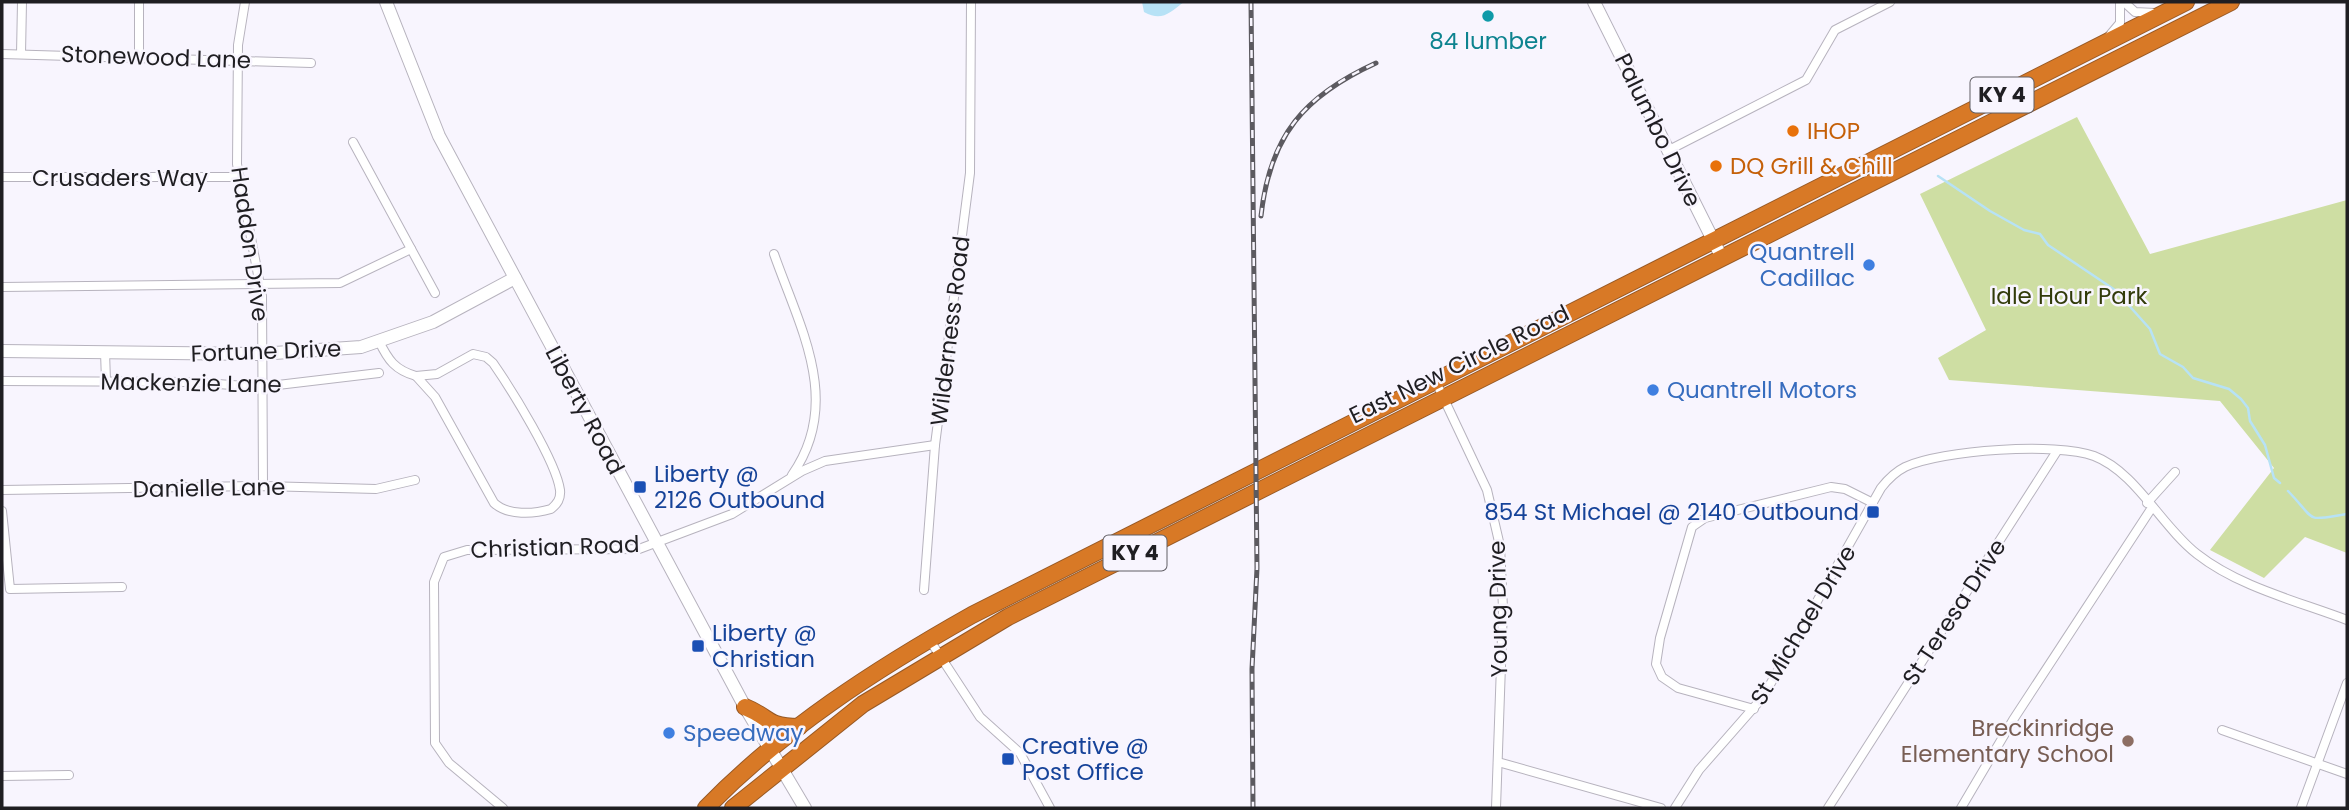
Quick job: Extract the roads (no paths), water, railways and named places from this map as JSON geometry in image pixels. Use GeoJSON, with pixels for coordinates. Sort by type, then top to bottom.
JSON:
{"type":"FeatureCollection","features":[{"type":"Feature","properties":{"kind":"highway","name":"East New Circle Road"},"geometry":{"type":"LineString","coordinates":[[705,808],[799,727],[858,683],[929,639],[1435,380],[2186,2]]}},
{"type":"Feature","properties":{"kind":"highway","name":"East New Circle Road"},"geometry":{"type":"LineString","coordinates":[[733,808],[863,704],[1009,617],[2231,2]]}},
{"type":"Feature","properties":{"kind":"highway"},"geometry":{"type":"LineString","coordinates":[[745,707],[755,711],[769,723],[799,727]]}},
{"type":"Feature","properties":{"kind":"main road","name":"Liberty Road"},"geometry":{"type":"LineString","coordinates":[[386,2],[426,109],[745,707],[805,808]]}},
{"type":"Feature","properties":{"kind":"main road","name":"Palumbo Drive"},"geometry":{"type":"LineString","coordinates":[[1594,2],[1722,258]]}},
{"type":"Feature","properties":{"kind":"main road","name":"Fortune Drive"},"geometry":{"type":"LineString","coordinates":[[2,351],[260,354],[334,350],[379,341],[433,322],[515,278]]}},
{"type":"Feature","properties":{"kind":"street"},"geometry":{"type":"LineString","coordinates":[[21,54],[22,2]]}},
{"type":"Feature","properties":{"kind":"street"},"geometry":{"type":"LineString","coordinates":[[139,2],[139,57]]}},
{"type":"Feature","properties":{"kind":"street","name":"Haddon Drive"},"geometry":{"type":"LineString","coordinates":[[245,2],[238,60],[239,177],[260,284],[263,318],[260,354],[263,486]]}},
{"type":"Feature","properties":{"kind":"street","name":"Wilderness Road"},"geometry":{"type":"LineString","coordinates":[[655,541],[732,514],[825,461],[935,445],[970,173],[971,2]]}},
{"type":"Feature","properties":{"kind":"street"},"geometry":{"type":"LineString","coordinates":[[1668,150],[1806,80],[1835,30],[1890,2]]}},
{"type":"Feature","properties":{"kind":"street"},"geometry":{"type":"LineString","coordinates":[[2122,2],[2135,12],[2165,13]]}},
{"type":"Feature","properties":{"kind":"street"},"geometry":{"type":"LineString","coordinates":[[2099,47],[2120,23],[2122,2]]}},
{"type":"Feature","properties":{"kind":"street","name":"Stonewood Lane"},"geometry":{"type":"LineString","coordinates":[[2,54],[311,63]]}},
{"type":"Feature","properties":{"kind":"street"},"geometry":{"type":"LineString","coordinates":[[353,142],[435,293]]}},
{"type":"Feature","properties":{"kind":"street","name":"Crusaders Way"},"geometry":{"type":"LineString","coordinates":[[2,177],[239,177]]}},
{"type":"Feature","properties":{"kind":"street"},"geometry":{"type":"LineString","coordinates":[[2,287],[340,283],[411,249]]}},
{"type":"Feature","properties":{"kind":"street"},"geometry":{"type":"LineString","coordinates":[[774,254],[816,374],[813,429],[791,478]]}},
{"type":"Feature","properties":{"kind":"street"},"geometry":{"type":"LineString","coordinates":[[379,341],[398,370],[416,376],[438,374],[473,354],[486,357],[494,363],[555,474],[560,489],[557,505],[544,511],[517,512],[499,508],[490,497],[435,397],[416,376]]}},
{"type":"Feature","properties":{"kind":"street"},"geometry":{"type":"LineString","coordinates":[[106,352],[106,381]]}},
{"type":"Feature","properties":{"kind":"street","name":"Mackenzie Lane"},"geometry":{"type":"LineString","coordinates":[[2,381],[106,381],[261,387],[379,373]]}},
{"type":"Feature","properties":{"kind":"street","name":"Young Drive"},"geometry":{"type":"LineString","coordinates":[[1435,380],[1487,490],[1500,546],[1503,608],[1496,808]]}},
{"type":"Feature","properties":{"kind":"street"},"geometry":{"type":"LineString","coordinates":[[924,590],[935,445]]}},
{"type":"Feature","properties":{"kind":"street","name":"St Teresa Drive"},"geometry":{"type":"LineString","coordinates":[[1828,808],[2057,451]]}},
{"type":"Feature","properties":{"kind":"street","name":"St Michael Drive"},"geometry":{"type":"LineString","coordinates":[[1675,808],[1699,770],[1754,709],[1771,684],[1873,503],[1893,475],[1918,462],[1977,452],[2082,453],[2107,463],[2130,481],[2149,506],[2188,547],[2218,568],[2244,581],[2347,620]]}},
{"type":"Feature","properties":{"kind":"street"},"geometry":{"type":"LineString","coordinates":[[1961,808],[2013,720],[2149,506],[2175,472]]}},
{"type":"Feature","properties":{"kind":"street","name":"Danielle Lane"},"geometry":{"type":"LineString","coordinates":[[2,491],[263,486],[376,489],[415,480]]}},
{"type":"Feature","properties":{"kind":"street"},"geometry":{"type":"LineString","coordinates":[[1754,709],[1678,688],[1662,677],[1656,664],[1660,638],[1692,527],[1704,518],[1831,486],[1845,489],[1873,503]]}},
{"type":"Feature","properties":{"kind":"street"},"geometry":{"type":"LineString","coordinates":[[2,511],[10,589],[122,587]]}},
{"type":"Feature","properties":{"kind":"street","name":"Christian Road"},"geometry":{"type":"LineString","coordinates":[[503,808],[449,762],[435,743],[434,592],[441,561],[459,551],[639,549],[655,541]]}},
{"type":"Feature","properties":{"kind":"street"},"geometry":{"type":"LineString","coordinates":[[929,639],[980,717],[1020,753],[1050,808]]}},
{"type":"Feature","properties":{"kind":"street"},"geometry":{"type":"LineString","coordinates":[[2301,808],[2347,683]]}},
{"type":"Feature","properties":{"kind":"street"},"geometry":{"type":"LineString","coordinates":[[2222,730],[2347,774]]}},
{"type":"Feature","properties":{"kind":"street"},"geometry":{"type":"LineString","coordinates":[[1498,762],[1661,808]]}},
{"type":"Feature","properties":{"kind":"street"},"geometry":{"type":"LineString","coordinates":[[2,776],[69,775]]}},
{"type":"Feature","properties":{"kind":"water"},"geometry":{"type":"Polygon","coordinates":[[[1142,2],[1184,2],[1165,15],[1156,16],[1144,12],[1142,2]]]}},
{"type":"Feature","properties":{"kind":"waterway"},"geometry":{"type":"LineString","coordinates":[[1938,176],[1990,211],[2024,230],[2040,234],[2048,245],[2115,290],[2150,329],[2160,354],[2183,367],[2193,378],[2229,389],[2241,399],[2248,408],[2250,421],[2265,445],[2274,478],[2280,483]]}},
{"type":"Feature","properties":{"kind":"waterway"},"geometry":{"type":"LineString","coordinates":[[2288,491],[2312,517],[2347,514]]}},
{"type":"Feature","properties":{"kind":"railway"},"geometry":{"type":"LineString","coordinates":[[1251,2],[1257,568],[1252,669],[1253,808]]}},
{"type":"Feature","properties":{"kind":"railway"},"geometry":{"type":"LineString","coordinates":[[1261,216],[1273,163],[1282,141],[1295,121],[1329,89],[1376,63]]}},
{"type":"Feature","properties":{"kind":"place","name":"84 lumber"},"geometry":{"type":"Point","coordinates":[1488,16]}},
{"type":"Feature","properties":{"kind":"place","name":"IHOP"},"geometry":{"type":"Point","coordinates":[1793,131]}},
{"type":"Feature","properties":{"kind":"place","name":"DQ Grill & Chill"},"geometry":{"type":"Point","coordinates":[1716,166]}},
{"type":"Feature","properties":{"kind":"place","name":"Quantrell Cadillac"},"geometry":{"type":"Point","coordinates":[1869,265]}},
{"type":"Feature","properties":{"kind":"place","name":"Quantrell Motors"},"geometry":{"type":"Point","coordinates":[1653,390]}},
{"type":"Feature","properties":{"kind":"place","name":"Liberty @ 2126 Outbound"},"geometry":{"type":"Point","coordinates":[640,487]}},
{"type":"Feature","properties":{"kind":"place","name":"854 St Michael @ 2140 Outbound"},"geometry":{"type":"Point","coordinates":[1873,512]}},
{"type":"Feature","properties":{"kind":"place","name":"Liberty @ Christian"},"geometry":{"type":"Point","coordinates":[698,646]}},
{"type":"Feature","properties":{"kind":"place","name":"Speedway"},"geometry":{"type":"Point","coordinates":[669,733]}},
{"type":"Feature","properties":{"kind":"place","name":"Breckinridge Elementary School"},"geometry":{"type":"Point","coordinates":[2128,741]}},
{"type":"Feature","properties":{"kind":"place","name":"Creative @ Post Office"},"geometry":{"type":"Point","coordinates":[1008,759]}},
{"type":"Feature","properties":{"kind":"park label","name":"Idle Hour Park"},"geometry":{"type":"Point","coordinates":[2069,296]}}]}
